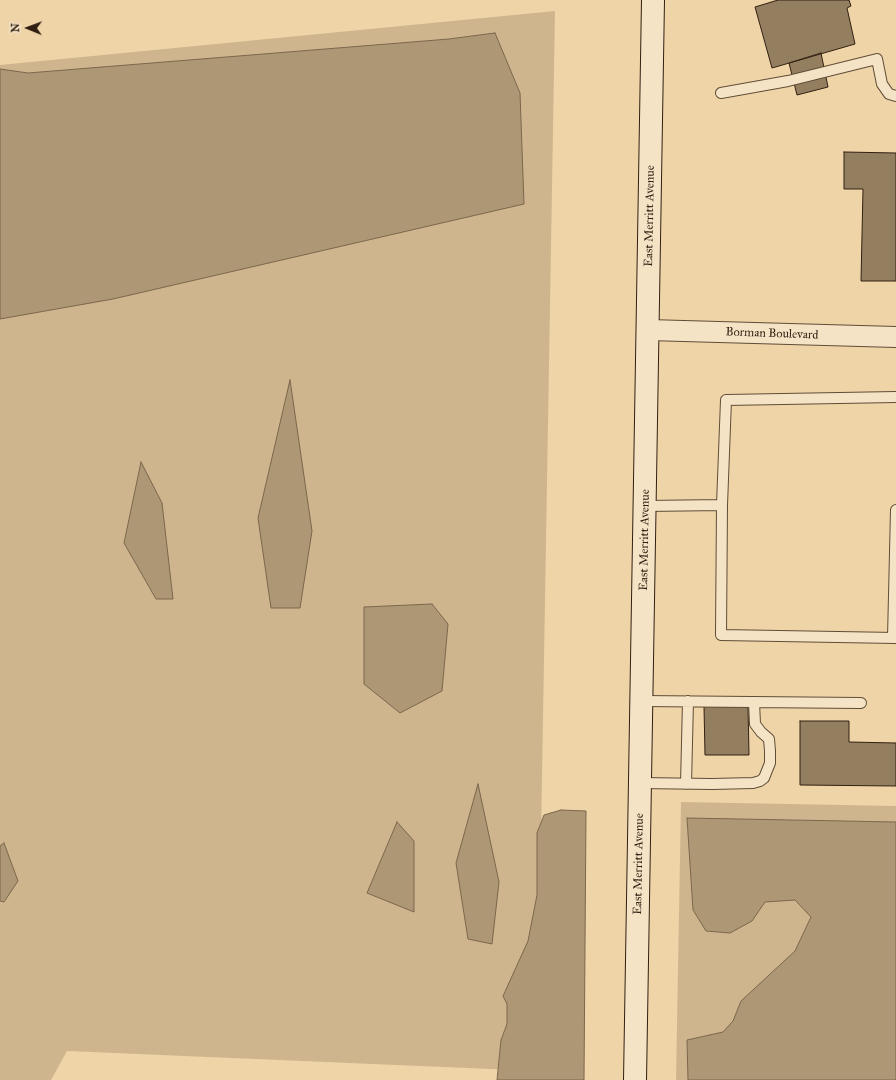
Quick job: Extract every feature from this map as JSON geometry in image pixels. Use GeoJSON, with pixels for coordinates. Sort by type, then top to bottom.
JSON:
{"type":"FeatureCollection","features":[{"type":"Feature","properties":{"kind":"street","name":"East Merritt Avenue"},"geometry":{"type":"LineString","coordinates":[[636,1080],[652,3]]}},
{"type":"Feature","properties":{"kind":"street","name":"Borman Boulevard"},"geometry":{"type":"LineString","coordinates":[[648,330],[896,337]]}},
{"type":"Feature","properties":{"kind":"lane"},"geometry":{"type":"LineString","coordinates":[[721,93],[788,81],[878,59],[882,84],[889,94],[896,96]]}},
{"type":"Feature","properties":{"kind":"lane"},"geometry":{"type":"LineString","coordinates":[[896,397],[726,400],[722,505],[721,635],[895,638],[896,510]]}},
{"type":"Feature","properties":{"kind":"lane"},"geometry":{"type":"LineString","coordinates":[[645,506],[722,505]]}},
{"type":"Feature","properties":{"kind":"lane"},"geometry":{"type":"LineString","coordinates":[[642,701],[861,703]]}},
{"type":"Feature","properties":{"kind":"lane"},"geometry":{"type":"LineString","coordinates":[[686,784],[688,701]]}},
{"type":"Feature","properties":{"kind":"lane"},"geometry":{"type":"LineString","coordinates":[[640,783],[712,784],[753,783],[760,781],[764,778],[770,763],[770,745],[769,739],[755,724],[754,702]]}},
{"type":"Feature","properties":{"kind":"shaded area"},"geometry":{"type":"Polygon","coordinates":[[[555,11],[537,1071],[67,1051],[51,1080],[0,1080],[0,65],[555,11]]]}},
{"type":"Feature","properties":{"kind":"shaded area"},"geometry":{"type":"Polygon","coordinates":[[[495,33],[520,93],[524,204],[113,299],[0,319],[0,69],[28,73],[449,39],[495,33]]]}},
{"type":"Feature","properties":{"kind":"shaded area"},"geometry":{"type":"Polygon","coordinates":[[[290,380],[312,531],[300,608],[271,608],[258,518],[290,380]]]}},
{"type":"Feature","properties":{"kind":"shaded area"},"geometry":{"type":"Polygon","coordinates":[[[141,462],[162,503],[173,599],[156,599],[124,543],[141,462]]]}},
{"type":"Feature","properties":{"kind":"shaded area"},"geometry":{"type":"Polygon","coordinates":[[[432,604],[448,624],[442,691],[400,713],[364,684],[364,607],[432,604]]]}},
{"type":"Feature","properties":{"kind":"shaded area"},"geometry":{"type":"Polygon","coordinates":[[[478,784],[499,882],[492,944],[468,939],[456,863],[478,784]]]}},
{"type":"Feature","properties":{"kind":"shaded area"},"geometry":{"type":"Polygon","coordinates":[[[681,802],[896,806],[896,1080],[676,1080],[681,802]]]}},
{"type":"Feature","properties":{"kind":"shaded area"},"geometry":{"type":"Polygon","coordinates":[[[561,810],[586,811],[584,1080],[497,1080],[501,1040],[507,1024],[507,1004],[503,996],[528,941],[537,895],[537,833],[544,815],[561,810]]]}},
{"type":"Feature","properties":{"kind":"shaded area"},"geometry":{"type":"Polygon","coordinates":[[[687,818],[896,822],[896,1080],[688,1080],[687,1040],[723,1032],[733,1021],[741,1001],[795,951],[811,917],[795,900],[765,902],[752,921],[730,933],[706,931],[693,910],[687,818]]]}},
{"type":"Feature","properties":{"kind":"shaded area"},"geometry":{"type":"Polygon","coordinates":[[[397,822],[414,841],[414,912],[367,893],[397,822]]]}},
{"type":"Feature","properties":{"kind":"shaded area"},"geometry":{"type":"Polygon","coordinates":[[[4,843],[18,881],[4,902],[0,901],[0,846],[4,843]]]}},
{"type":"Feature","properties":{"kind":"building"},"geometry":{"type":"Polygon","coordinates":[[[778,0],[849,0],[851,6],[847,8],[855,44],[772,68],[755,7],[778,0]]]}},
{"type":"Feature","properties":{"kind":"building"},"geometry":{"type":"Polygon","coordinates":[[[821,53],[828,87],[797,95],[789,63],[821,53]]]}},
{"type":"Feature","properties":{"kind":"building"},"geometry":{"type":"Polygon","coordinates":[[[844,152],[896,153],[896,281],[861,281],[863,189],[844,189],[844,152]]]}},
{"type":"Feature","properties":{"kind":"building"},"geometry":{"type":"Polygon","coordinates":[[[704,706],[748,706],[749,755],[705,755],[704,706]]]}},
{"type":"Feature","properties":{"kind":"building"},"geometry":{"type":"Polygon","coordinates":[[[800,721],[849,721],[849,742],[896,743],[896,786],[800,785],[800,721]]]}}]}
